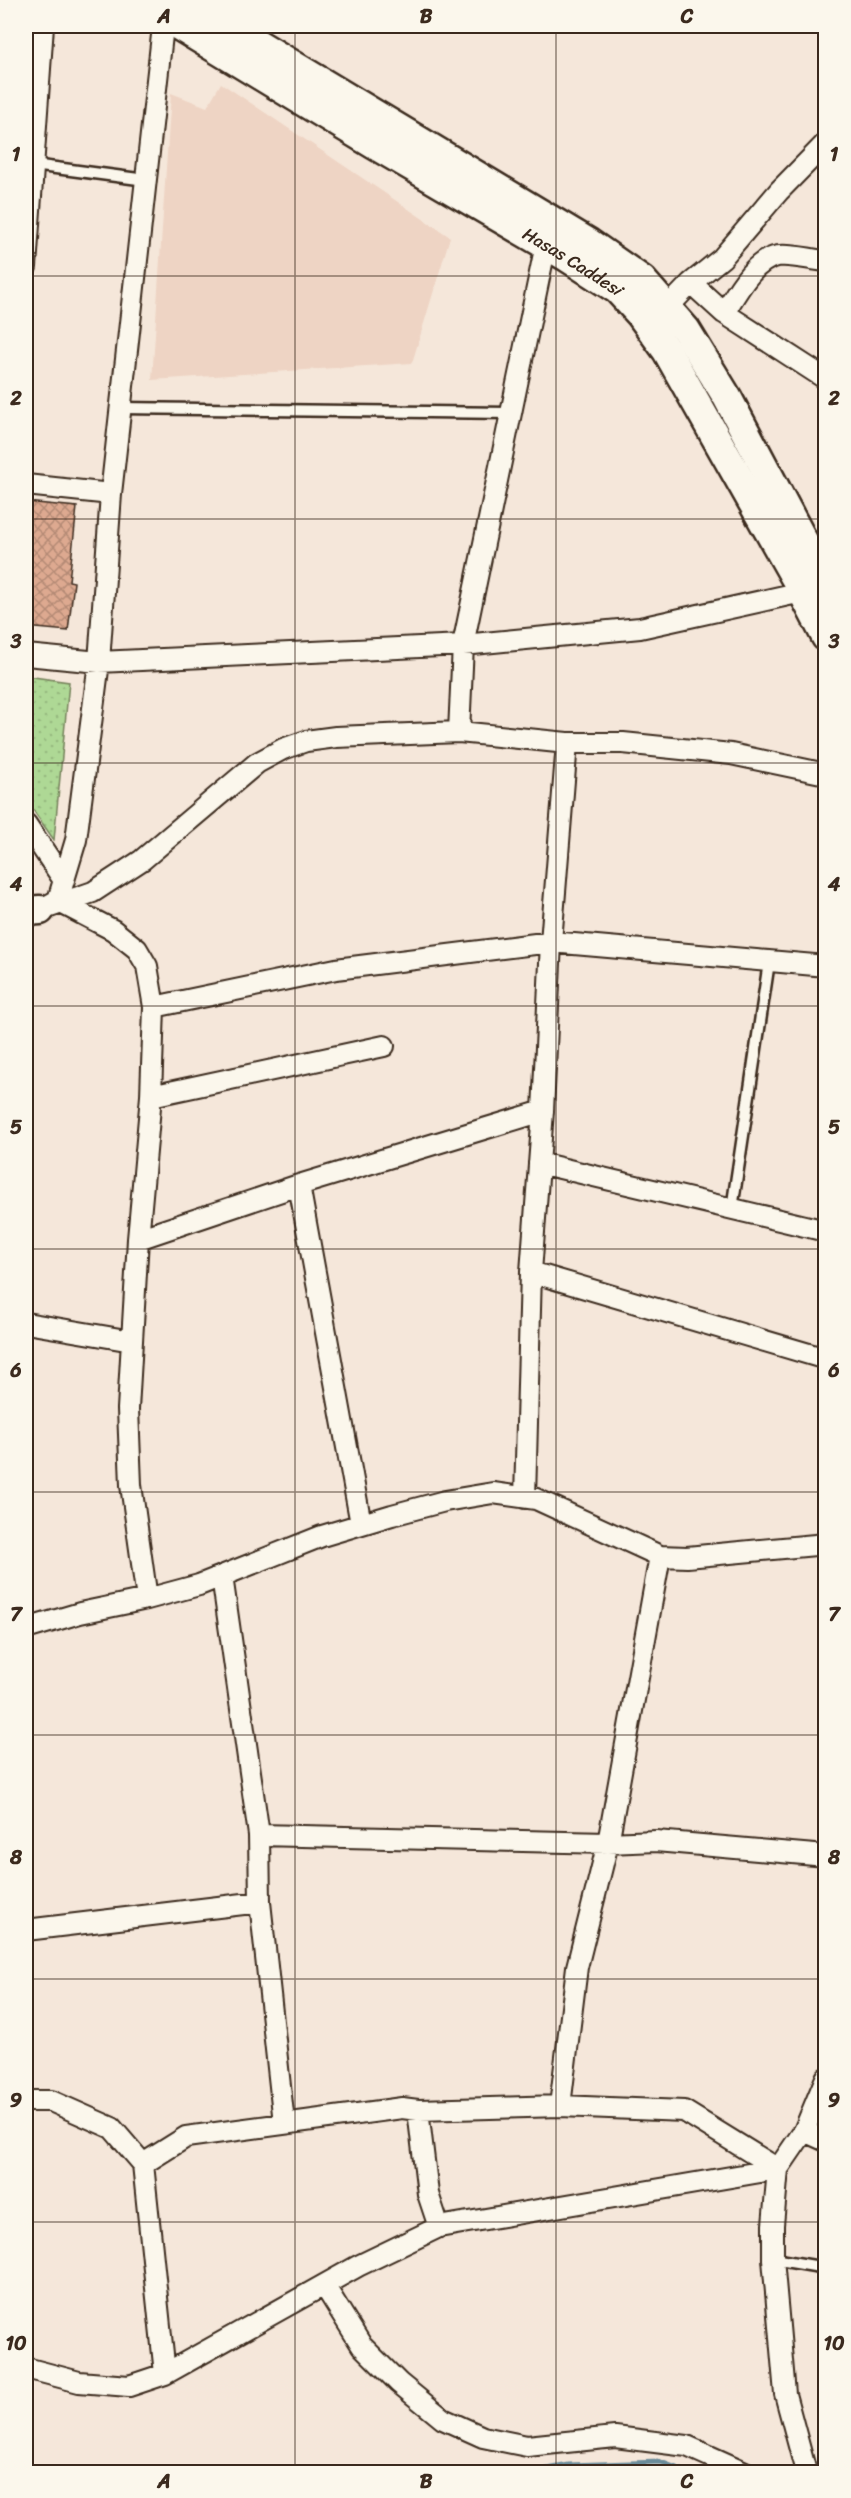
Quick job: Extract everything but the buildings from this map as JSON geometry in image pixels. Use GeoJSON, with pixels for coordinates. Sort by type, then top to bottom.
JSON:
{"type":"FeatureCollection","features":[{"type":"Feature","properties":{"kind":"main road","name":"Hasas Caddesi"},"geometry":{"type":"LineString","coordinates":[[179,26],[546,244],[618,290],[640,314],[668,351],[814,588]]}},
{"type":"Feature","properties":{"kind":"main road","name":"Hasas Caddesi"},"geometry":{"type":"LineString","coordinates":[[228,26],[589,243],[642,280],[686,330],[728,397],[814,588],[825,638]]}},
{"type":"Feature","properties":{"kind":"street"},"geometry":{"type":"LineString","coordinates":[[26,267],[31,159],[44,26]]}},
{"type":"Feature","properties":{"kind":"street"},"geometry":{"type":"LineString","coordinates":[[42,908],[58,900],[76,840],[99,662],[111,494],[163,26]]}},
{"type":"Feature","properties":{"kind":"street"},"geometry":{"type":"LineString","coordinates":[[668,307],[691,283],[722,258],[779,191],[825,143]]}},
{"type":"Feature","properties":{"kind":"street"},"geometry":{"type":"LineString","coordinates":[[459,732],[462,645],[546,244]]}},
{"type":"Feature","properties":{"kind":"street"},"geometry":{"type":"LineString","coordinates":[[724,313],[744,280],[761,265],[777,256],[825,261]]}},
{"type":"Feature","properties":{"kind":"street"},"geometry":{"type":"LineString","coordinates":[[691,283],[724,313],[825,379]]}},
{"type":"Feature","properties":{"kind":"street"},"geometry":{"type":"LineString","coordinates":[[26,485],[111,494]]}},
{"type":"Feature","properties":{"kind":"street"},"geometry":{"type":"LineString","coordinates":[[26,655],[99,662],[462,645],[640,628],[814,588]]}},
{"type":"Feature","properties":{"kind":"street"},"geometry":{"type":"LineString","coordinates":[[42,908],[93,892],[142,860],[257,763],[283,748],[306,741],[336,737],[459,732],[567,743],[623,743],[732,754],[824,774]]}},
{"type":"Feature","properties":{"kind":"street"},"geometry":{"type":"LineString","coordinates":[[525,1498],[531,1272],[567,743]]}},
{"type":"Feature","properties":{"kind":"street"},"geometry":{"type":"LineString","coordinates":[[26,824],[63,879]]}},
{"type":"Feature","properties":{"kind":"street"},"geometry":{"type":"LineString","coordinates":[[42,908],[113,930],[137,949],[147,966],[154,1007],[151,1096],[138,1239],[128,1409],[131,1485],[147,1599]]}},
{"type":"Feature","properties":{"kind":"street"},"geometry":{"type":"LineString","coordinates":[[154,1007],[336,969],[552,942],[825,966]]}},
{"type":"Feature","properties":{"kind":"street"},"geometry":{"type":"LineString","coordinates":[[151,1096],[384,1046]]}},
{"type":"Feature","properties":{"kind":"street"},"geometry":{"type":"LineString","coordinates":[[138,1239],[299,1185],[543,1111]]}},
{"type":"Feature","properties":{"kind":"street"},"geometry":{"type":"LineString","coordinates":[[539,1163],[825,1231]]}},
{"type":"Feature","properties":{"kind":"street"},"geometry":{"type":"LineString","coordinates":[[299,1185],[361,1524]]}},
{"type":"Feature","properties":{"kind":"street"},"geometry":{"type":"LineString","coordinates":[[531,1272],[825,1359]]}},
{"type":"Feature","properties":{"kind":"street"},"geometry":{"type":"LineString","coordinates":[[26,1323],[132,1341]]}},
{"type":"Feature","properties":{"kind":"street"},"geometry":{"type":"LineString","coordinates":[[26,1629],[80,1613],[147,1599],[222,1576],[322,1536],[361,1524],[445,1501],[493,1493],[536,1499],[660,1556],[687,1557],[825,1544]]}},
{"type":"Feature","properties":{"kind":"street"},"geometry":{"type":"LineString","coordinates":[[560,2106],[577,1967],[608,1843],[660,1556]]}},
{"type":"Feature","properties":{"kind":"street"},"geometry":{"type":"LineString","coordinates":[[222,1576],[259,1835],[260,1902],[284,2123]]}},
{"type":"Feature","properties":{"kind":"street"},"geometry":{"type":"LineString","coordinates":[[259,1835],[608,1843],[656,1841],[825,1856]]}},
{"type":"Feature","properties":{"kind":"street"},"geometry":{"type":"LineString","coordinates":[[26,1930],[260,1902]]}},
{"type":"Feature","properties":{"kind":"street"},"geometry":{"type":"LineString","coordinates":[[806,2472],[785,2394],[772,2259],[773,2225],[778,2169],[804,2132],[825,2078]]}},
{"type":"Feature","properties":{"kind":"street"},"geometry":{"type":"LineString","coordinates":[[26,2101],[51,2101],[112,2128],[143,2164],[165,2374]]}},
{"type":"Feature","properties":{"kind":"street"},"geometry":{"type":"LineString","coordinates":[[143,2164],[186,2137],[284,2123],[402,2108],[418,2110],[560,2106],[684,2111],[778,2169]]}},
{"type":"Feature","properties":{"kind":"street"},"geometry":{"type":"LineString","coordinates":[[418,2110],[428,2194],[439,2227]]}},
{"type":"Feature","properties":{"kind":"street"},"geometry":{"type":"LineString","coordinates":[[804,2132],[825,2141]]}},
{"type":"Feature","properties":{"kind":"street"},"geometry":{"type":"LineString","coordinates":[[26,2368],[79,2382],[129,2386],[165,2374],[324,2285],[439,2227],[778,2169]]}},
{"type":"Feature","properties":{"kind":"street"},"geometry":{"type":"LineString","coordinates":[[324,2285],[362,2346],[399,2383],[443,2419],[483,2437],[527,2446],[615,2437],[687,2446],[745,2472]]}},
{"type":"Feature","properties":{"kind":"lane"},"geometry":{"type":"LineString","coordinates":[[31,159],[146,180]]}},
{"type":"Feature","properties":{"kind":"lane"},"geometry":{"type":"LineString","coordinates":[[120,408],[510,413]]}},
{"type":"Feature","properties":{"kind":"lane"},"geometry":{"type":"LineString","coordinates":[[732,1209],[769,962]]}},
{"type":"Feature","properties":{"kind":"lane"},"geometry":{"type":"LineString","coordinates":[[772,2259],[825,2268]]}},
{"type":"Feature","properties":{"kind":"shaded area"},"geometry":{"type":"Polygon","coordinates":[[[221,83],[450,237],[412,363],[152,380],[171,93],[207,107],[221,83]]]}},
{"type":"Feature","properties":{"kind":"green space"},"geometry":{"type":"Polygon","coordinates":[[[26,676],[69,682],[54,840],[26,800],[26,676]]]}},
{"type":"Feature","properties":{"kind":"waterway"},"geometry":{"type":"LineString","coordinates":[[531,2472],[569,2465],[661,2462],[687,2472]]}}]}
